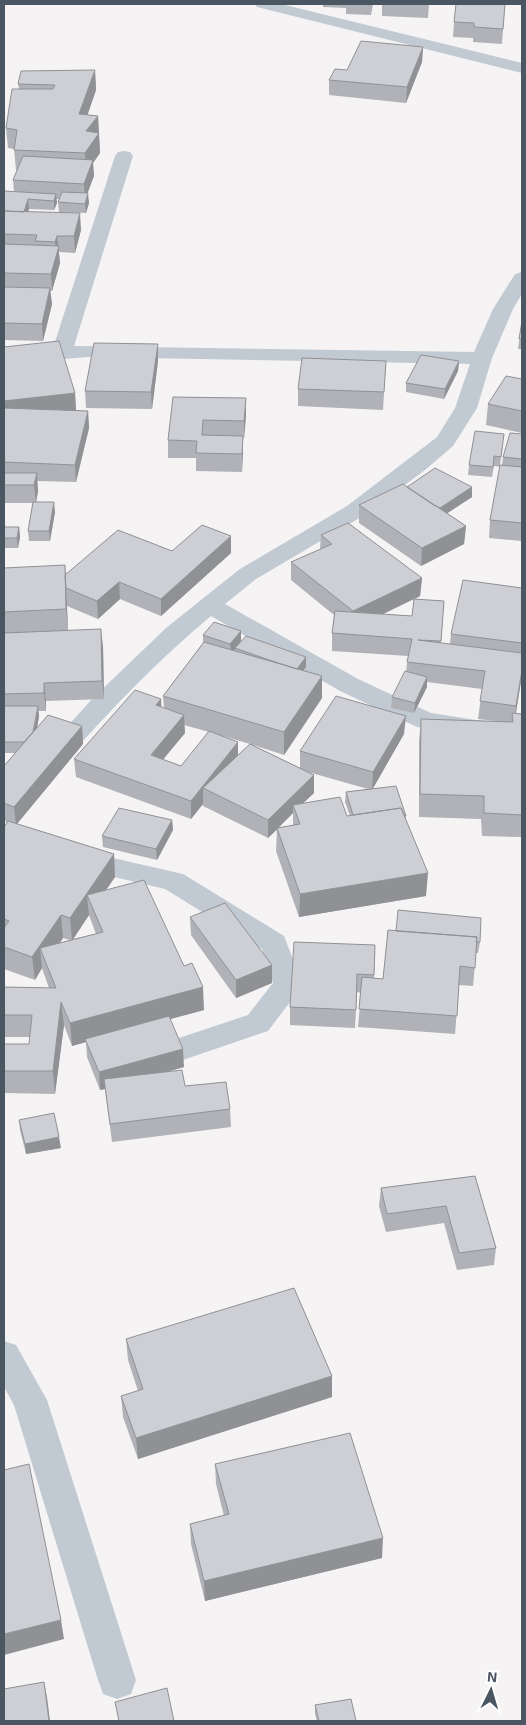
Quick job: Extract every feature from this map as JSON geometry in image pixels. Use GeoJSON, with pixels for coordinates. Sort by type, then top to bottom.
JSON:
{"type":"FeatureCollection","features":[{"type":"Feature","properties":{"kind":"street"},"geometry":{"type":"LineString","coordinates":[[263,4],[522,68]]}},
{"type":"Feature","properties":{"kind":"street"},"geometry":{"type":"LineString","coordinates":[[62,353],[124,156]]}},
{"type":"Feature","properties":{"kind":"street"},"geometry":{"type":"LineString","coordinates":[[43,770],[101,705],[175,634],[210,605],[248,574],[355,511],[417,465],[444,441],[466,408],[482,358],[503,309],[522,278]]}},
{"type":"Feature","properties":{"kind":"street"},"geometry":{"type":"LineString","coordinates":[[4,358],[88,351],[482,358]]}},
{"type":"Feature","properties":{"kind":"street"},"geometry":{"type":"LineString","coordinates":[[210,605],[349,685],[426,721],[522,735]]}},
{"type":"Feature","properties":{"kind":"street"},"geometry":{"type":"LineString","coordinates":[[4,842],[173,881],[274,943],[288,985],[258,1023],[127,1067]]}},
{"type":"Feature","properties":{"kind":"street"},"geometry":{"type":"LineString","coordinates":[[4,1356],[30,1400],[117,1680]]}},
{"type":"Feature","properties":{"kind":"building"},"geometry":{"type":"Polygon","coordinates":[[[456,4],[505,4],[503,29],[474,27],[474,23],[454,22],[456,4]]]}},
{"type":"Feature","properties":{"kind":"building"},"geometry":{"type":"Polygon","coordinates":[[[361,41],[423,47],[407,87],[329,80],[335,69],[347,70],[361,41]]]}},
{"type":"Feature","properties":{"kind":"building"},"geometry":{"type":"Polygon","coordinates":[[[95,70],[79,114],[98,116],[86,131],[99,133],[85,153],[14,150],[17,130],[6,128],[12,89],[53,89],[55,85],[18,84],[21,71],[95,70]]]}},
{"type":"Feature","properties":{"kind":"building"},"geometry":{"type":"Polygon","coordinates":[[[23,156],[93,160],[84,184],[13,180],[23,156]]]}},
{"type":"Feature","properties":{"kind":"building"},"geometry":{"type":"Polygon","coordinates":[[[4,191],[56,194],[54,201],[28,199],[24,212],[4,211],[4,191]]]}},
{"type":"Feature","properties":{"kind":"building"},"geometry":{"type":"Polygon","coordinates":[[[62,192],[88,193],[85,204],[58,202],[62,192]]]}},
{"type":"Feature","properties":{"kind":"building"},"geometry":{"type":"Polygon","coordinates":[[[4,211],[80,213],[74,236],[57,236],[55,242],[35,241],[37,235],[4,234],[4,211]]]}},
{"type":"Feature","properties":{"kind":"building"},"geometry":{"type":"Polygon","coordinates":[[[4,244],[59,246],[51,274],[4,273],[4,244]]]}},
{"type":"Feature","properties":{"kind":"building"},"geometry":{"type":"Polygon","coordinates":[[[4,287],[50,288],[42,324],[4,323],[4,287]]]}},
{"type":"Feature","properties":{"kind":"building"},"geometry":{"type":"Polygon","coordinates":[[[522,321],[522,339],[519,339],[522,321]]]}},
{"type":"Feature","properties":{"kind":"building"},"geometry":{"type":"Polygon","coordinates":[[[59,341],[75,393],[4,401],[4,347],[59,341]]]}},
{"type":"Feature","properties":{"kind":"building"},"geometry":{"type":"Polygon","coordinates":[[[94,343],[158,344],[151,392],[85,391],[94,343]]]}},
{"type":"Feature","properties":{"kind":"building"},"geometry":{"type":"Polygon","coordinates":[[[421,355],[459,361],[445,389],[406,383],[421,355]]]}},
{"type":"Feature","properties":{"kind":"building"},"geometry":{"type":"Polygon","coordinates":[[[302,358],[386,361],[384,392],[298,389],[302,358]]]}},
{"type":"Feature","properties":{"kind":"building"},"geometry":{"type":"Polygon","coordinates":[[[506,376],[522,379],[522,411],[488,404],[506,376]]]}},
{"type":"Feature","properties":{"kind":"building"},"geometry":{"type":"Polygon","coordinates":[[[173,397],[246,398],[244,421],[203,420],[202,435],[243,436],[242,454],[196,453],[197,441],[168,440],[173,397]]]}},
{"type":"Feature","properties":{"kind":"building"},"geometry":{"type":"Polygon","coordinates":[[[4,408],[88,411],[75,465],[4,462],[4,408]]]}},
{"type":"Feature","properties":{"kind":"building"},"geometry":{"type":"Polygon","coordinates":[[[475,431],[504,434],[501,457],[494,456],[493,467],[469,465],[475,431]]]}},
{"type":"Feature","properties":{"kind":"building"},"geometry":{"type":"Polygon","coordinates":[[[510,433],[522,434],[522,459],[503,457],[510,433]]]}},
{"type":"Feature","properties":{"kind":"building"},"geometry":{"type":"Polygon","coordinates":[[[500,465],[522,467],[522,523],[490,520],[500,465]]]}},
{"type":"Feature","properties":{"kind":"building"},"geometry":{"type":"Polygon","coordinates":[[[435,468],[472,487],[440,508],[407,487],[435,468]]]}},
{"type":"Feature","properties":{"kind":"building"},"geometry":{"type":"Polygon","coordinates":[[[4,473],[37,473],[34,485],[4,485],[4,473]]]}},
{"type":"Feature","properties":{"kind":"building"},"geometry":{"type":"Polygon","coordinates":[[[403,484],[466,526],[422,548],[359,505],[403,484]]]}},
{"type":"Feature","properties":{"kind":"building"},"geometry":{"type":"Polygon","coordinates":[[[33,502],[54,502],[49,531],[28,531],[33,502]]]}},
{"type":"Feature","properties":{"kind":"building"},"geometry":{"type":"Polygon","coordinates":[[[348,523],[422,578],[353,611],[291,562],[332,544],[321,535],[348,523]]]}},
{"type":"Feature","properties":{"kind":"building"},"geometry":{"type":"Polygon","coordinates":[[[202,525],[231,536],[161,599],[119,582],[97,601],[66,588],[65,575],[118,530],[172,551],[202,525]]]}},
{"type":"Feature","properties":{"kind":"building"},"geometry":{"type":"Polygon","coordinates":[[[4,527],[19,527],[17,538],[4,538],[4,527]]]}},
{"type":"Feature","properties":{"kind":"building"},"geometry":{"type":"Polygon","coordinates":[[[65,565],[66,609],[4,612],[4,568],[65,565]]]}},
{"type":"Feature","properties":{"kind":"building"},"geometry":{"type":"Polygon","coordinates":[[[463,580],[522,588],[522,643],[451,634],[463,580]]]}},
{"type":"Feature","properties":{"kind":"building"},"geometry":{"type":"Polygon","coordinates":[[[414,599],[444,601],[441,641],[418,640],[522,653],[522,670],[516,706],[480,701],[485,671],[407,662],[412,639],[332,633],[335,611],[412,616],[414,599]]]}},
{"type":"Feature","properties":{"kind":"building"},"geometry":{"type":"Polygon","coordinates":[[[214,622],[241,631],[230,644],[203,635],[214,622]]]}},
{"type":"Feature","properties":{"kind":"building"},"geometry":{"type":"Polygon","coordinates":[[[101,629],[102,681],[44,683],[44,693],[4,694],[4,633],[101,629]]]}},
{"type":"Feature","properties":{"kind":"building"},"geometry":{"type":"Polygon","coordinates":[[[246,636],[306,657],[297,669],[235,648],[246,636]]]}},
{"type":"Feature","properties":{"kind":"building"},"geometry":{"type":"Polygon","coordinates":[[[204,642],[322,676],[284,732],[163,696],[204,642]]]}},
{"type":"Feature","properties":{"kind":"building"},"geometry":{"type":"Polygon","coordinates":[[[405,671],[427,677],[415,703],[392,697],[405,671]]]}},
{"type":"Feature","properties":{"kind":"building"},"geometry":{"type":"Polygon","coordinates":[[[135,690],[161,699],[156,705],[184,715],[151,755],[181,766],[209,731],[238,742],[191,801],[74,759],[135,690]]]}},
{"type":"Feature","properties":{"kind":"building"},"geometry":{"type":"Polygon","coordinates":[[[336,696],[406,716],[373,772],[300,751],[336,696]]]}},
{"type":"Feature","properties":{"kind":"building"},"geometry":{"type":"Polygon","coordinates":[[[4,706],[38,706],[33,732],[24,742],[4,742],[4,706]]]}},
{"type":"Feature","properties":{"kind":"building"},"geometry":{"type":"Polygon","coordinates":[[[512,713],[522,714],[522,815],[484,813],[484,796],[420,794],[421,719],[513,722],[512,713]]]}},
{"type":"Feature","properties":{"kind":"building"},"geometry":{"type":"Polygon","coordinates":[[[48,715],[82,726],[14,807],[4,803],[4,766],[48,715]]]}},
{"type":"Feature","properties":{"kind":"building"},"geometry":{"type":"Polygon","coordinates":[[[250,744],[314,775],[268,820],[203,788],[250,744]]]}},
{"type":"Feature","properties":{"kind":"building"},"geometry":{"type":"Polygon","coordinates":[[[396,786],[406,816],[401,808],[353,815],[346,792],[396,786]]]}},
{"type":"Feature","properties":{"kind":"building"},"geometry":{"type":"Polygon","coordinates":[[[340,797],[347,816],[401,808],[428,873],[300,894],[277,828],[300,824],[293,805],[340,797]]]}},
{"type":"Feature","properties":{"kind":"building"},"geometry":{"type":"Polygon","coordinates":[[[119,808],[172,820],[156,849],[102,836],[119,808]]]}},
{"type":"Feature","properties":{"kind":"building"},"geometry":{"type":"Polygon","coordinates":[[[8,821],[114,854],[70,918],[61,915],[32,957],[4,947],[4,928],[9,921],[4,919],[4,827],[8,821]]]}},
{"type":"Feature","properties":{"kind":"building"},"geometry":{"type":"Polygon","coordinates":[[[144,880],[184,966],[192,963],[203,987],[70,1023],[61,1002],[53,1071],[4,1071],[4,1044],[29,1044],[32,1015],[4,1015],[4,987],[56,988],[40,948],[103,932],[87,895],[144,880]]]}},
{"type":"Feature","properties":{"kind":"building"},"geometry":{"type":"Polygon","coordinates":[[[225,903],[272,965],[236,980],[190,917],[225,903]]]}},
{"type":"Feature","properties":{"kind":"building"},"geometry":{"type":"Polygon","coordinates":[[[398,910],[481,918],[480,942],[476,942],[477,937],[396,931],[398,910]]]}},
{"type":"Feature","properties":{"kind":"building"},"geometry":{"type":"Polygon","coordinates":[[[388,930],[477,937],[475,968],[460,966],[457,1016],[359,1009],[362,977],[383,979],[388,930]]]}},
{"type":"Feature","properties":{"kind":"building"},"geometry":{"type":"Polygon","coordinates":[[[294,942],[375,945],[374,975],[357,974],[356,1010],[290,1007],[294,942]]]}},
{"type":"Feature","properties":{"kind":"building"},"geometry":{"type":"Polygon","coordinates":[[[169,1016],[183,1049],[99,1072],[85,1039],[169,1016]]]}},
{"type":"Feature","properties":{"kind":"building"},"geometry":{"type":"Polygon","coordinates":[[[182,1070],[185,1086],[226,1082],[230,1109],[110,1124],[104,1079],[182,1070]]]}},
{"type":"Feature","properties":{"kind":"building"},"geometry":{"type":"Polygon","coordinates":[[[54,1113],[59,1137],[25,1144],[19,1120],[54,1113]]]}},
{"type":"Feature","properties":{"kind":"building"},"geometry":{"type":"Polygon","coordinates":[[[475,1176],[496,1248],[459,1253],[446,1206],[387,1214],[381,1188],[475,1176]]]}},
{"type":"Feature","properties":{"kind":"building"},"geometry":{"type":"Polygon","coordinates":[[[294,1288],[332,1376],[136,1438],[121,1396],[143,1389],[126,1339],[294,1288]]]}},
{"type":"Feature","properties":{"kind":"building"},"geometry":{"type":"Polygon","coordinates":[[[350,1433],[383,1538],[204,1581],[190,1524],[229,1514],[215,1464],[350,1433]]]}},
{"type":"Feature","properties":{"kind":"building"},"geometry":{"type":"Polygon","coordinates":[[[29,1464],[61,1620],[4,1634],[4,1470],[29,1464]]]}},
{"type":"Feature","properties":{"kind":"building"},"geometry":{"type":"Polygon","coordinates":[[[44,1682],[49,1721],[4,1721],[4,1689],[44,1682]]]}},
{"type":"Feature","properties":{"kind":"building"},"geometry":{"type":"Polygon","coordinates":[[[167,1688],[174,1721],[119,1721],[115,1702],[167,1688]]]}},
{"type":"Feature","properties":{"kind":"building"},"geometry":{"type":"Polygon","coordinates":[[[351,1699],[356,1721],[319,1721],[315,1705],[351,1699]]]}}]}
